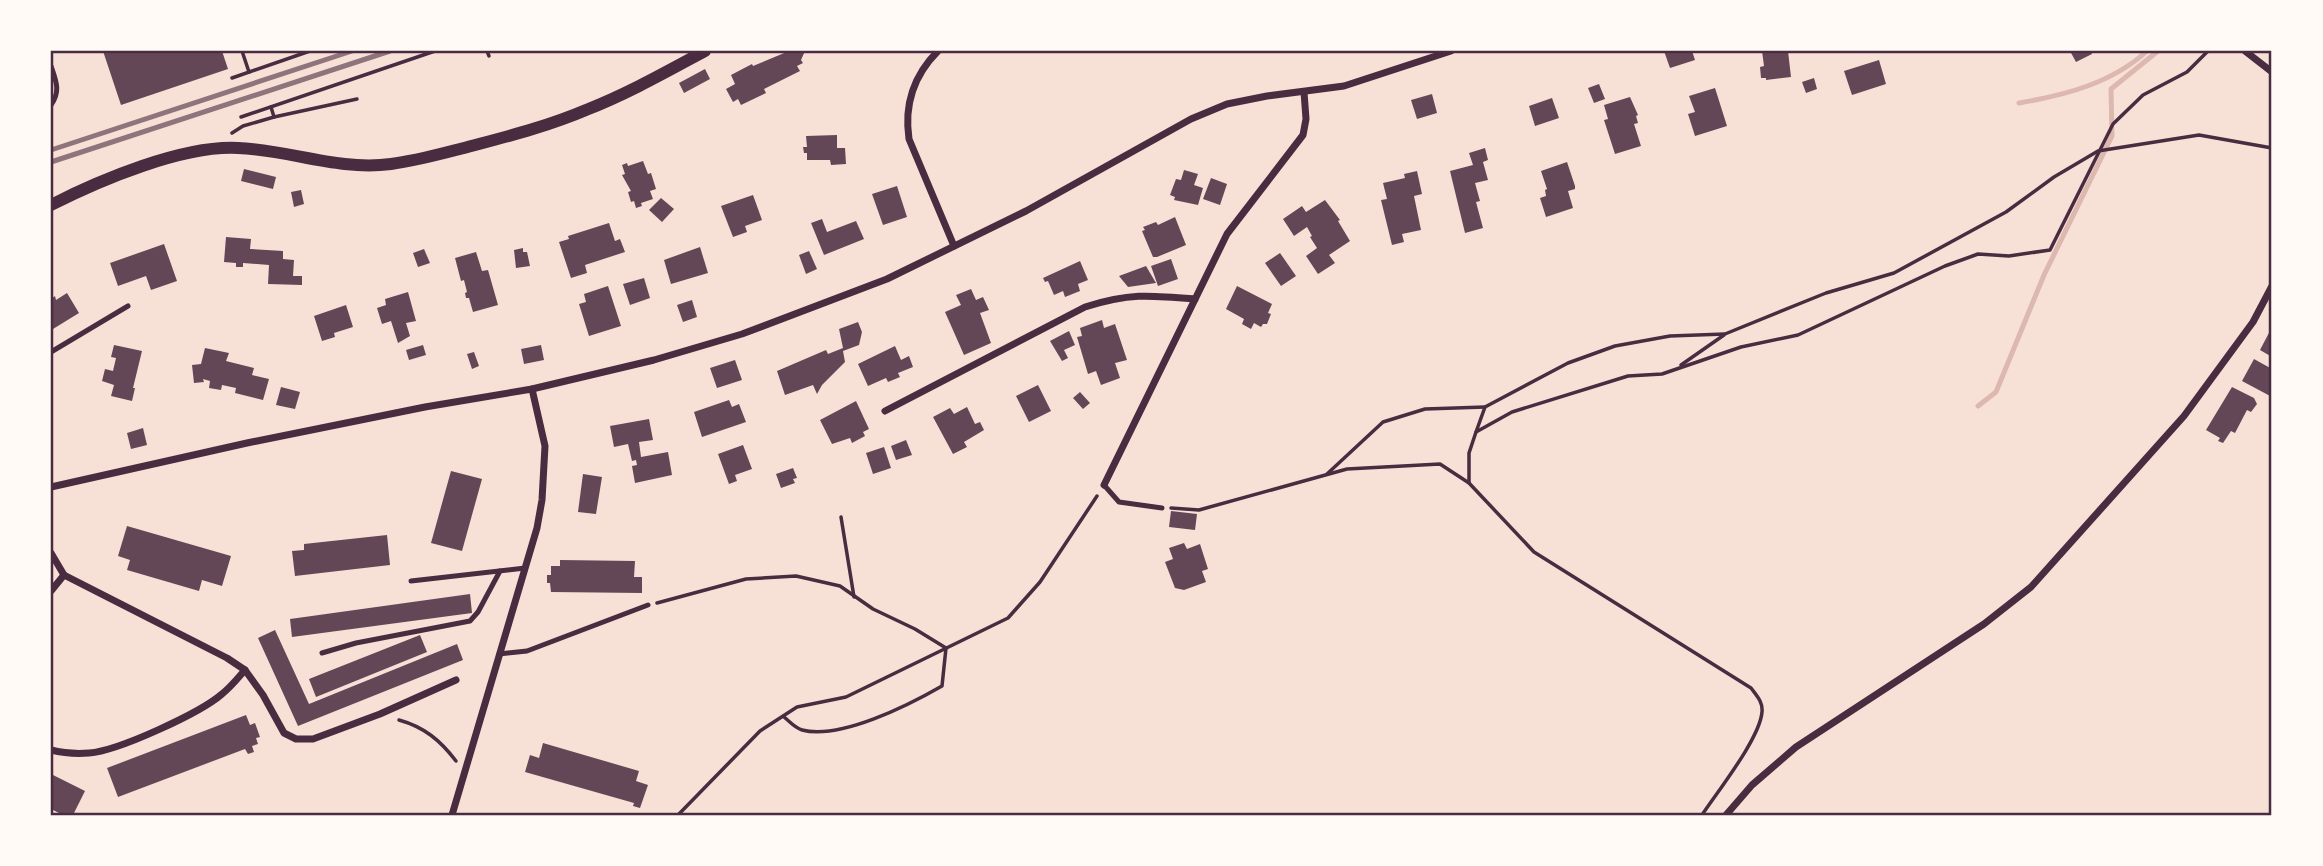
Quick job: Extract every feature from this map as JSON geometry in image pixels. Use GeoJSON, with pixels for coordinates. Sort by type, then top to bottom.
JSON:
{"type":"FeatureCollection","features":[{"type":"Feature","properties":{"kind":"street"},"geometry":{"type":"LineString","coordinates":[[51,205],[101,182],[146,166],[218,148],[259,150],[347,166],[391,164],[421,159],[529,130],[585,110],[705,51]]}},
{"type":"Feature","properties":{"kind":"street"},"geometry":{"type":"LineString","coordinates":[[937,51],[923,66],[914,87],[908,106],[907,127],[913,149],[954,246]]}},
{"type":"Feature","properties":{"kind":"street"},"geometry":{"type":"LineString","coordinates":[[51,487],[425,407],[532,389],[654,360],[742,334],[887,279],[1074,186],[1191,119],[1227,104],[1344,86],[1451,51]]}},
{"type":"Feature","properties":{"kind":"street"},"geometry":{"type":"LineString","coordinates":[[2245,51],[2272,72]]}},
{"type":"Feature","properties":{"kind":"street"},"geometry":{"type":"LineString","coordinates":[[1104,485],[1227,234],[1303,135],[1306,119],[1304,92]]}},
{"type":"Feature","properties":{"kind":"street"},"geometry":{"type":"LineString","coordinates":[[1726,815],[1752,785],[1796,747],[1984,624],[2031,587],[2184,415],[2253,322],[2272,286]]}},
{"type":"Feature","properties":{"kind":"street"},"geometry":{"type":"LineString","coordinates":[[885,411],[1085,307],[1114,298],[1141,295],[1195,299]]}},
{"type":"Feature","properties":{"kind":"street"},"geometry":{"type":"LineString","coordinates":[[452,815],[537,528],[544,479],[545,446],[532,389]]}},
{"type":"Feature","properties":{"kind":"street"},"geometry":{"type":"LineString","coordinates":[[51,553],[64,575],[227,658],[245,670],[263,695],[284,733],[296,739],[313,739],[380,714],[456,680]]}},
{"type":"Feature","properties":{"kind":"street"},"geometry":{"type":"LineString","coordinates":[[51,592],[64,575]]}},
{"type":"Feature","properties":{"kind":"street"},"geometry":{"type":"LineString","coordinates":[[51,750],[60,753],[91,753],[190,715],[222,694],[245,670]]}},
{"type":"Feature","properties":{"kind":"lane"},"geometry":{"type":"LineString","coordinates":[[51,66],[57,85],[57,95],[51,104]]}},
{"type":"Feature","properties":{"kind":"lane"},"geometry":{"type":"LineString","coordinates":[[51,352],[128,306]]}},
{"type":"Feature","properties":{"kind":"lane"},"geometry":{"type":"LineString","coordinates":[[1104,485],[1119,502],[1162,508]]}},
{"type":"Feature","properties":{"kind":"lane"},"geometry":{"type":"LineString","coordinates":[[411,581],[525,568]]}},
{"type":"Feature","properties":{"kind":"lane"},"geometry":{"type":"LineString","coordinates":[[322,653],[356,643],[470,621],[478,612],[500,571]]}},
{"type":"Feature","properties":{"kind":"lane"},"geometry":{"type":"LineString","coordinates":[[499,654],[527,651],[648,605]]}},
{"type":"Feature","properties":{"kind":"path"},"geometry":{"type":"LineString","coordinates":[[242,51],[249,72]]}},
{"type":"Feature","properties":{"kind":"path"},"geometry":{"type":"LineString","coordinates":[[232,78],[310,51]]}},
{"type":"Feature","properties":{"kind":"path"},"geometry":{"type":"LineString","coordinates":[[241,117],[437,51]]}},
{"type":"Feature","properties":{"kind":"path"},"geometry":{"type":"LineString","coordinates":[[487,51],[489,56]]}},
{"type":"Feature","properties":{"kind":"path"},"geometry":{"type":"LineString","coordinates":[[1476,432],[1512,412],[1628,376],[1662,373],[1741,346],[1798,335],[1945,266],[1978,254],[2009,256],[2050,250],[2113,124],[2143,95],[2187,72],[2208,51]]}},
{"type":"Feature","properties":{"kind":"path"},"geometry":{"type":"LineString","coordinates":[[232,133],[243,126],[275,117],[357,99]]}},
{"type":"Feature","properties":{"kind":"path"},"geometry":{"type":"LineString","coordinates":[[271,107],[275,117]]}},
{"type":"Feature","properties":{"kind":"path"},"geometry":{"type":"LineString","coordinates":[[1675,369],[1726,334],[1826,293],[1894,273],[2006,212],[2054,177],[2098,151],[2199,135],[2272,148]]}},
{"type":"Feature","properties":{"kind":"path"},"geometry":{"type":"LineString","coordinates":[[1326,475],[1383,422],[1425,409],[1485,407],[1568,363],[1615,346],[1670,336],[1726,334]]}},
{"type":"Feature","properties":{"kind":"path"},"geometry":{"type":"LineString","coordinates":[[1469,483],[1469,453],[1485,407]]}},
{"type":"Feature","properties":{"kind":"path"},"geometry":{"type":"LineString","coordinates":[[1162,508],[1199,510],[1347,469],[1440,464],[1469,483],[1534,552],[1751,688],[1762,703],[1762,714],[1756,733],[1702,815]]}},
{"type":"Feature","properties":{"kind":"path"},"geometry":{"type":"LineString","coordinates":[[677,815],[760,731],[797,707],[846,697],[1008,618],[1040,582],[1104,485]]}},
{"type":"Feature","properties":{"kind":"path"},"geometry":{"type":"LineString","coordinates":[[841,517],[854,597]]}},
{"type":"Feature","properties":{"kind":"path"},"geometry":{"type":"LineString","coordinates":[[648,605],[746,579],[796,576],[840,586],[873,609],[915,629],[946,648]]}},
{"type":"Feature","properties":{"kind":"path"},"geometry":{"type":"LineString","coordinates":[[783,716],[798,729],[817,732],[856,725],[903,708],[942,686],[946,648]]}},
{"type":"Feature","properties":{"kind":"path"},"geometry":{"type":"LineString","coordinates":[[380,714],[417,725],[437,739],[464,771]]}},
{"type":"Feature","properties":{"kind":"building"},"geometry":{"type":"Polygon","coordinates":[[[103,51],[222,51],[228,69],[121,105],[103,51]]]}},
{"type":"Feature","properties":{"kind":"building"},"geometry":{"type":"Polygon","coordinates":[[[789,51],[805,51],[801,60],[803,63],[797,66],[800,71],[764,89],[766,93],[741,105],[738,99],[733,102],[726,89],[735,84],[731,75],[752,64],[753,66],[789,51]]]}},
{"type":"Feature","properties":{"kind":"building"},"geometry":{"type":"Polygon","coordinates":[[[1664,51],[1692,51],[1695,60],[1670,68],[1664,51]]]}},
{"type":"Feature","properties":{"kind":"building"},"geometry":{"type":"Polygon","coordinates":[[[1762,51],[1788,51],[1791,77],[1766,80],[1761,78],[1760,67],[1764,66],[1762,51]]]}},
{"type":"Feature","properties":{"kind":"building"},"geometry":{"type":"Polygon","coordinates":[[[2070,51],[2091,51],[2092,54],[2076,62],[2070,51]]]}},
{"type":"Feature","properties":{"kind":"building"},"geometry":{"type":"Polygon","coordinates":[[[1879,60],[1886,84],[1852,95],[1844,71],[1879,60]]]}},
{"type":"Feature","properties":{"kind":"building"},"geometry":{"type":"Polygon","coordinates":[[[705,69],[710,79],[684,93],[679,83],[705,69]]]}},
{"type":"Feature","properties":{"kind":"building"},"geometry":{"type":"Polygon","coordinates":[[[1814,78],[1817,89],[1806,93],[1802,82],[1814,78]]]}},
{"type":"Feature","properties":{"kind":"building"},"geometry":{"type":"Polygon","coordinates":[[[1599,84],[1605,99],[1594,103],[1588,88],[1599,84]]]}},
{"type":"Feature","properties":{"kind":"building"},"geometry":{"type":"Polygon","coordinates":[[[1715,88],[1727,126],[1695,136],[1688,114],[1695,112],[1689,96],[1715,88]]]}},
{"type":"Feature","properties":{"kind":"building"},"geometry":{"type":"Polygon","coordinates":[[[1432,94],[1437,113],[1417,119],[1411,100],[1432,94]]]}},
{"type":"Feature","properties":{"kind":"building"},"geometry":{"type":"Polygon","coordinates":[[[1630,97],[1638,115],[1638,123],[1634,124],[1641,146],[1615,154],[1604,120],[1608,119],[1604,105],[1630,97]]]}},
{"type":"Feature","properties":{"kind":"building"},"geometry":{"type":"Polygon","coordinates":[[[1552,98],[1559,118],[1535,126],[1529,106],[1552,98]]]}},
{"type":"Feature","properties":{"kind":"building"},"geometry":{"type":"Polygon","coordinates":[[[837,135],[837,148],[845,148],[846,164],[831,165],[830,160],[807,160],[803,147],[807,147],[806,136],[837,135]]]}},
{"type":"Feature","properties":{"kind":"building"},"geometry":{"type":"Polygon","coordinates":[[[1485,148],[1488,160],[1483,162],[1488,180],[1475,183],[1480,201],[1476,202],[1483,228],[1465,233],[1450,171],[1473,165],[1469,153],[1485,148]]]}},
{"type":"Feature","properties":{"kind":"building"},"geometry":{"type":"Polygon","coordinates":[[[643,161],[648,174],[651,173],[656,189],[650,191],[653,199],[636,208],[634,201],[631,202],[628,192],[631,191],[622,175],[625,174],[622,165],[627,163],[628,166],[643,161]]]}},
{"type":"Feature","properties":{"kind":"building"},"geometry":{"type":"Polygon","coordinates":[[[1567,162],[1575,186],[1575,189],[1568,191],[1573,208],[1546,217],[1540,198],[1546,196],[1547,189],[1541,171],[1567,162]]]}},
{"type":"Feature","properties":{"kind":"building"},"geometry":{"type":"Polygon","coordinates":[[[244,169],[276,177],[273,189],[241,181],[244,169]]]}},
{"type":"Feature","properties":{"kind":"building"},"geometry":{"type":"Polygon","coordinates":[[[1184,170],[1198,174],[1194,185],[1203,188],[1198,205],[1174,200],[1175,197],[1170,195],[1176,179],[1181,180],[1184,170]]]}},
{"type":"Feature","properties":{"kind":"building"},"geometry":{"type":"Polygon","coordinates":[[[1417,171],[1422,194],[1414,196],[1421,230],[1402,234],[1404,242],[1392,245],[1381,200],[1387,199],[1383,183],[1405,178],[1404,174],[1417,171]]]}},
{"type":"Feature","properties":{"kind":"building"},"geometry":{"type":"Polygon","coordinates":[[[1211,178],[1227,184],[1220,205],[1203,199],[1211,178]]]}},
{"type":"Feature","properties":{"kind":"building"},"geometry":{"type":"Polygon","coordinates":[[[897,186],[907,217],[883,225],[872,194],[897,186]]]}},
{"type":"Feature","properties":{"kind":"building"},"geometry":{"type":"Polygon","coordinates":[[[301,190],[304,204],[294,207],[291,192],[301,190]]]}},
{"type":"Feature","properties":{"kind":"building"},"geometry":{"type":"Polygon","coordinates":[[[753,195],[762,220],[745,226],[747,232],[733,237],[721,206],[753,195]]]}},
{"type":"Feature","properties":{"kind":"building"},"geometry":{"type":"Polygon","coordinates":[[[661,198],[674,209],[662,222],[649,210],[661,198]]]}},
{"type":"Feature","properties":{"kind":"building"},"geometry":{"type":"Polygon","coordinates":[[[1325,200],[1340,220],[1338,221],[1350,241],[1329,255],[1335,263],[1318,274],[1306,256],[1317,248],[1307,227],[1294,236],[1283,219],[1302,206],[1306,212],[1325,200]]]}},
{"type":"Feature","properties":{"kind":"building"},"geometry":{"type":"Polygon","coordinates":[[[1175,217],[1186,245],[1153,257],[1142,231],[1145,230],[1143,227],[1156,222],[1158,225],[1175,217]]]}},
{"type":"Feature","properties":{"kind":"building"},"geometry":{"type":"Polygon","coordinates":[[[822,219],[827,232],[856,221],[864,239],[824,255],[811,223],[822,219]]]}},
{"type":"Feature","properties":{"kind":"building"},"geometry":{"type":"Polygon","coordinates":[[[609,223],[615,241],[620,239],[625,252],[585,265],[587,273],[571,278],[559,242],[569,239],[568,236],[609,223]]]}},
{"type":"Feature","properties":{"kind":"building"},"geometry":{"type":"Polygon","coordinates":[[[226,237],[251,239],[250,249],[283,251],[283,259],[294,260],[293,276],[302,276],[302,285],[268,284],[269,265],[243,263],[243,267],[236,267],[236,263],[224,262],[226,237]]]}},
{"type":"Feature","properties":{"kind":"building"},"geometry":{"type":"Polygon","coordinates":[[[164,244],[177,281],[151,290],[146,276],[118,286],[110,263],[164,244]]]}},
{"type":"Feature","properties":{"kind":"building"},"geometry":{"type":"Polygon","coordinates":[[[700,247],[708,273],[671,284],[664,260],[700,247]]]}},
{"type":"Feature","properties":{"kind":"building"},"geometry":{"type":"Polygon","coordinates":[[[523,248],[523,252],[527,252],[530,266],[516,268],[514,250],[523,248]]]}},
{"type":"Feature","properties":{"kind":"building"},"geometry":{"type":"Polygon","coordinates":[[[424,249],[430,263],[418,267],[413,253],[424,249]]]}},
{"type":"Feature","properties":{"kind":"building"},"geometry":{"type":"Polygon","coordinates":[[[809,251],[817,269],[806,274],[799,255],[809,251]]]}},
{"type":"Feature","properties":{"kind":"building"},"geometry":{"type":"Polygon","coordinates":[[[476,252],[482,271],[488,270],[498,305],[473,312],[469,298],[466,298],[464,280],[461,281],[455,258],[476,252]]]}},
{"type":"Feature","properties":{"kind":"building"},"geometry":{"type":"Polygon","coordinates":[[[1280,253],[1296,276],[1281,286],[1265,263],[1280,253]]]}},
{"type":"Feature","properties":{"kind":"building"},"geometry":{"type":"Polygon","coordinates":[[[1171,259],[1178,279],[1158,286],[1151,266],[1171,259]]]}},
{"type":"Feature","properties":{"kind":"building"},"geometry":{"type":"Polygon","coordinates":[[[1080,261],[1088,280],[1078,284],[1080,291],[1065,297],[1063,291],[1054,295],[1048,281],[1045,282],[1043,278],[1080,261]]]}},
{"type":"Feature","properties":{"kind":"building"},"geometry":{"type":"Polygon","coordinates":[[[1146,266],[1156,283],[1128,287],[1119,276],[1146,266]]]}},
{"type":"Feature","properties":{"kind":"building"},"geometry":{"type":"Polygon","coordinates":[[[644,278],[650,298],[630,305],[623,284],[644,278]]]}},
{"type":"Feature","properties":{"kind":"building"},"geometry":{"type":"Polygon","coordinates":[[[608,286],[621,326],[589,336],[579,304],[586,302],[584,294],[608,286]]]}},
{"type":"Feature","properties":{"kind":"building"},"geometry":{"type":"Polygon","coordinates":[[[1237,286],[1272,304],[1267,324],[1261,327],[1254,323],[1251,329],[1242,324],[1244,319],[1226,309],[1237,286]]]}},
{"type":"Feature","properties":{"kind":"building"},"geometry":{"type":"Polygon","coordinates":[[[971,289],[976,300],[983,297],[989,310],[980,313],[991,343],[964,355],[945,312],[961,305],[956,295],[971,289]]]}},
{"type":"Feature","properties":{"kind":"building"},"geometry":{"type":"Polygon","coordinates":[[[408,292],[416,321],[406,323],[410,336],[398,343],[391,321],[382,324],[377,308],[386,305],[385,299],[408,292]]]}},
{"type":"Feature","properties":{"kind":"building"},"geometry":{"type":"Polygon","coordinates":[[[67,293],[79,313],[53,329],[51,299],[55,296],[56,300],[67,293]]]}},
{"type":"Feature","properties":{"kind":"building"},"geometry":{"type":"Polygon","coordinates":[[[692,300],[697,317],[683,322],[677,305],[692,300]]]}},
{"type":"Feature","properties":{"kind":"building"},"geometry":{"type":"Polygon","coordinates":[[[346,305],[353,327],[334,333],[335,337],[322,341],[314,316],[346,305]]]}},
{"type":"Feature","properties":{"kind":"building"},"geometry":{"type":"Polygon","coordinates":[[[1102,320],[1104,328],[1115,324],[1127,360],[1115,363],[1120,378],[1101,385],[1096,371],[1088,374],[1077,337],[1082,336],[1080,328],[1102,320]]]}},
{"type":"Feature","properties":{"kind":"building"},"geometry":{"type":"Polygon","coordinates":[[[858,322],[862,332],[859,345],[843,351],[845,362],[822,385],[817,394],[813,385],[785,395],[777,371],[826,350],[828,354],[843,348],[839,329],[858,322]]]}},
{"type":"Feature","properties":{"kind":"building"},"geometry":{"type":"Polygon","coordinates":[[[2272,327],[2272,357],[2260,350],[2272,327]]]}},
{"type":"Feature","properties":{"kind":"building"},"geometry":{"type":"Polygon","coordinates":[[[1069,331],[1075,345],[1064,350],[1068,358],[1062,361],[1050,341],[1069,331]]]}},
{"type":"Feature","properties":{"kind":"building"},"geometry":{"type":"Polygon","coordinates":[[[114,345],[142,351],[132,401],[111,396],[114,385],[102,381],[105,369],[113,371],[116,358],[111,357],[114,345]]]}},
{"type":"Feature","properties":{"kind":"building"},"geometry":{"type":"Polygon","coordinates":[[[423,345],[426,355],[409,360],[406,350],[423,345]]]}},
{"type":"Feature","properties":{"kind":"building"},"geometry":{"type":"Polygon","coordinates":[[[541,345],[544,360],[524,364],[521,349],[541,345]]]}},
{"type":"Feature","properties":{"kind":"building"},"geometry":{"type":"Polygon","coordinates":[[[895,346],[901,360],[909,356],[913,367],[898,373],[900,377],[888,382],[886,378],[868,386],[858,364],[895,346]]]}},
{"type":"Feature","properties":{"kind":"building"},"geometry":{"type":"Polygon","coordinates":[[[205,348],[229,353],[226,361],[254,368],[252,375],[269,379],[263,400],[235,393],[236,388],[222,385],[221,390],[209,388],[210,381],[203,379],[204,382],[194,383],[192,365],[201,364],[205,348]]]}},
{"type":"Feature","properties":{"kind":"building"},"geometry":{"type":"Polygon","coordinates":[[[474,352],[479,366],[472,369],[467,354],[474,352]]]}},
{"type":"Feature","properties":{"kind":"building"},"geometry":{"type":"Polygon","coordinates":[[[2254,359],[2272,369],[2272,397],[2242,381],[2254,359]]]}},
{"type":"Feature","properties":{"kind":"building"},"geometry":{"type":"Polygon","coordinates":[[[735,360],[742,380],[717,388],[710,368],[735,360]]]}},
{"type":"Feature","properties":{"kind":"building"},"geometry":{"type":"Polygon","coordinates":[[[1038,385],[1051,411],[1029,422],[1016,396],[1038,385]]]}},
{"type":"Feature","properties":{"kind":"building"},"geometry":{"type":"Polygon","coordinates":[[[281,387],[300,392],[295,409],[276,405],[281,387]]]}},
{"type":"Feature","properties":{"kind":"building"},"geometry":{"type":"Polygon","coordinates":[[[2232,387],[2254,398],[2257,404],[2251,412],[2247,410],[2235,433],[2231,431],[2223,443],[2218,441],[2220,438],[2206,430],[2232,387]]]}},
{"type":"Feature","properties":{"kind":"building"},"geometry":{"type":"Polygon","coordinates":[[[1080,392],[1090,403],[1083,409],[1073,398],[1080,392]]]}},
{"type":"Feature","properties":{"kind":"building"},"geometry":{"type":"Polygon","coordinates":[[[729,400],[732,407],[739,404],[746,422],[702,437],[694,412],[729,400]]]}},
{"type":"Feature","properties":{"kind":"building"},"geometry":{"type":"Polygon","coordinates":[[[856,401],[869,429],[863,432],[865,436],[852,443],[850,438],[832,444],[820,420],[856,401]]]}},
{"type":"Feature","properties":{"kind":"building"},"geometry":{"type":"Polygon","coordinates":[[[967,407],[975,424],[980,422],[984,430],[964,442],[967,447],[953,454],[933,417],[950,408],[954,414],[967,407]]]}},
{"type":"Feature","properties":{"kind":"building"},"geometry":{"type":"Polygon","coordinates":[[[649,419],[653,440],[639,442],[641,457],[668,452],[672,475],[635,483],[632,466],[637,465],[636,460],[632,461],[628,444],[614,447],[610,426],[649,419]]]}},
{"type":"Feature","properties":{"kind":"building"},"geometry":{"type":"Polygon","coordinates":[[[143,428],[147,445],[131,449],[127,433],[143,428]]]}},
{"type":"Feature","properties":{"kind":"building"},"geometry":{"type":"Polygon","coordinates":[[[906,440],[912,455],[896,460],[891,446],[906,440]]]}},
{"type":"Feature","properties":{"kind":"building"},"geometry":{"type":"Polygon","coordinates":[[[743,445],[752,469],[735,475],[737,481],[729,484],[718,454],[743,445]]]}},
{"type":"Feature","properties":{"kind":"building"},"geometry":{"type":"Polygon","coordinates":[[[884,447],[891,468],[873,474],[866,453],[884,447]]]}},
{"type":"Feature","properties":{"kind":"building"},"geometry":{"type":"Polygon","coordinates":[[[793,468],[797,478],[793,479],[795,483],[781,488],[776,474],[793,468]]]}},
{"type":"Feature","properties":{"kind":"building"},"geometry":{"type":"Polygon","coordinates":[[[451,471],[482,479],[462,551],[431,543],[451,471]]]}},
{"type":"Feature","properties":{"kind":"building"},"geometry":{"type":"Polygon","coordinates":[[[583,474],[602,477],[596,514],[578,512],[583,474]]]}},
{"type":"Feature","properties":{"kind":"building"},"geometry":{"type":"Polygon","coordinates":[[[1171,511],[1197,514],[1195,530],[1169,527],[1171,511]]]}},
{"type":"Feature","properties":{"kind":"building"},"geometry":{"type":"Polygon","coordinates":[[[127,526],[231,556],[222,586],[202,580],[199,591],[127,570],[130,560],[118,556],[127,526]]]}},
{"type":"Feature","properties":{"kind":"building"},"geometry":{"type":"Polygon","coordinates":[[[387,535],[390,565],[295,576],[292,551],[304,550],[304,544],[387,535]]]}},
{"type":"Feature","properties":{"kind":"building"},"geometry":{"type":"Polygon","coordinates":[[[1184,543],[1187,549],[1200,544],[1208,569],[1202,571],[1206,582],[1184,590],[1175,588],[1165,562],[1173,559],[1169,548],[1184,543]]]}},
{"type":"Feature","properties":{"kind":"building"},"geometry":{"type":"Polygon","coordinates":[[[560,560],[635,561],[634,577],[642,577],[642,593],[551,592],[547,575],[551,575],[551,566],[560,566],[560,560]]]}},
{"type":"Feature","properties":{"kind":"building"},"geometry":{"type":"Polygon","coordinates":[[[470,594],[472,613],[292,637],[290,619],[470,594]]]}},
{"type":"Feature","properties":{"kind":"building"},"geometry":{"type":"Polygon","coordinates":[[[275,630],[309,704],[457,644],[463,660],[298,726],[258,638],[275,630]]]}},
{"type":"Feature","properties":{"kind":"building"},"geometry":{"type":"Polygon","coordinates":[[[420,635],[427,652],[316,697],[309,679],[420,635]]]}},
{"type":"Feature","properties":{"kind":"building"},"geometry":{"type":"Polygon","coordinates":[[[246,715],[250,725],[255,723],[260,737],[256,738],[258,744],[252,746],[254,752],[248,754],[245,749],[118,797],[107,768],[246,715]]]}},
{"type":"Feature","properties":{"kind":"building"},"geometry":{"type":"Polygon","coordinates":[[[543,743],[639,771],[636,781],[648,785],[640,808],[633,806],[634,803],[525,772],[530,755],[539,758],[543,743]]]}},
{"type":"Feature","properties":{"kind":"building"},"geometry":{"type":"Polygon","coordinates":[[[51,774],[85,791],[73,815],[63,815],[51,809],[51,774]]]}},
{"type":"Feature","properties":{"kind":"waterway"},"geometry":{"type":"LineString","coordinates":[[2019,103],[2088,86],[2119,72],[2147,51]]}},
{"type":"Feature","properties":{"kind":"waterway"},"geometry":{"type":"LineString","coordinates":[[1978,406],[1996,392],[2044,275],[2112,136],[2111,89],[2158,51]]}},
{"type":"Feature","properties":{"kind":"railway"},"geometry":{"type":"LineString","coordinates":[[51,150],[352,51]]}},
{"type":"Feature","properties":{"kind":"railway"},"geometry":{"type":"LineString","coordinates":[[51,162],[390,51]]}}]}
